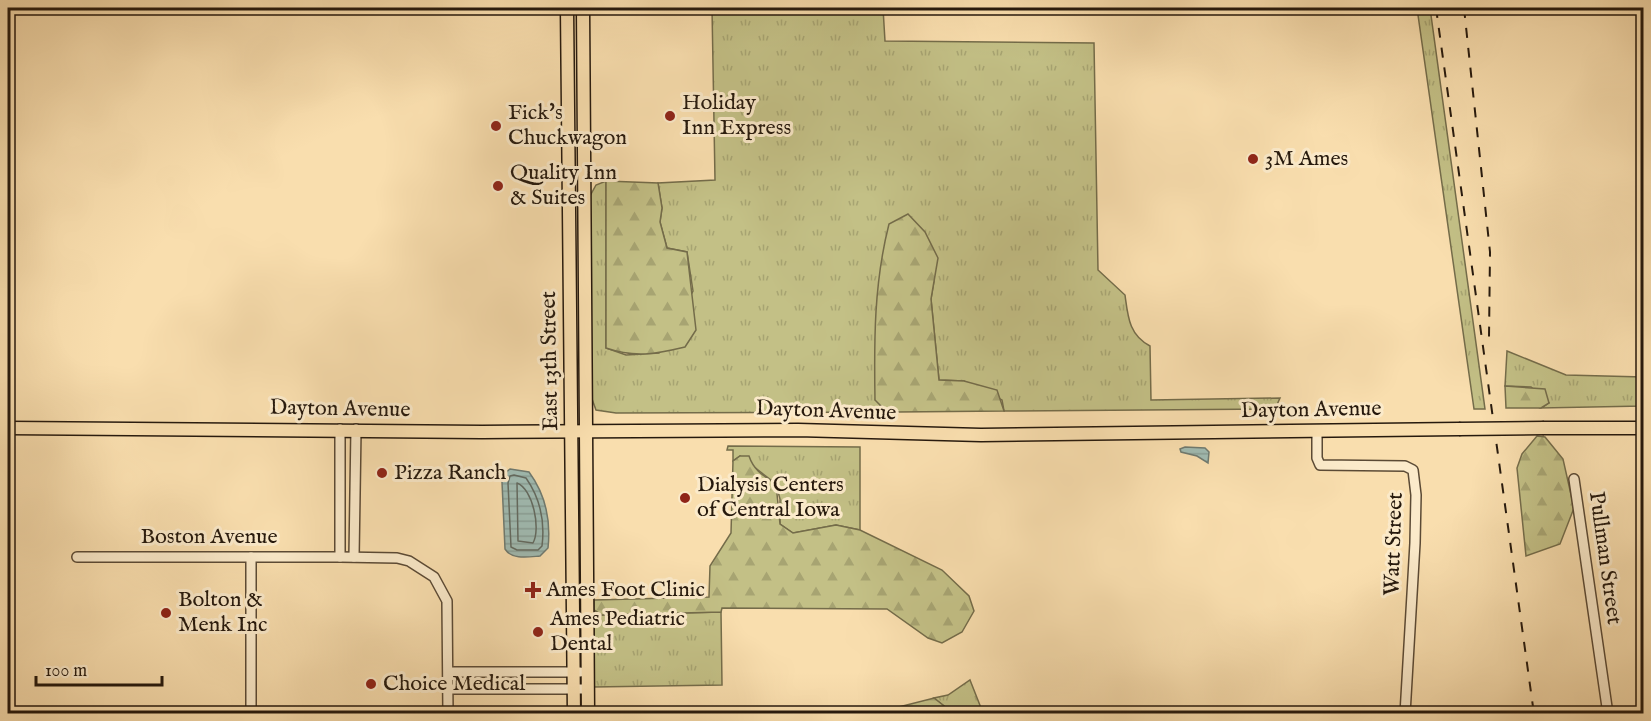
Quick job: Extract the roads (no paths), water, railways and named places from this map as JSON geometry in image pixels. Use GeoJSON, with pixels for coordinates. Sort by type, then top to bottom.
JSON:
{"type":"FeatureCollection","features":[{"type":"Feature","properties":{"kind":"main road","name":"East 13th Street"},"geometry":{"type":"LineString","coordinates":[[567,8],[573,714]]}},
{"type":"Feature","properties":{"kind":"main road","name":"East 13th Street"},"geometry":{"type":"LineString","coordinates":[[583,8],[588,431],[588,714]]}},
{"type":"Feature","properties":{"kind":"main road","name":"Dayton Avenue"},"geometry":{"type":"LineString","coordinates":[[8,428],[798,430],[981,435],[1644,428]]}},
{"type":"Feature","properties":{"kind":"street"},"geometry":{"type":"LineString","coordinates":[[340,429],[340,557]]}},
{"type":"Feature","properties":{"kind":"street"},"geometry":{"type":"LineString","coordinates":[[354,557],[356,429]]}},
{"type":"Feature","properties":{"kind":"street","name":"Watt Street"},"geometry":{"type":"LineString","coordinates":[[1317,432],[1317,458],[1320,465],[1405,466],[1413,470],[1416,495],[1415,543],[1404,714]]}},
{"type":"Feature","properties":{"kind":"street","name":"Pullman Street"},"geometry":{"type":"LineString","coordinates":[[1574,479],[1608,714]]}},
{"type":"Feature","properties":{"kind":"street","name":"Boston Avenue"},"geometry":{"type":"LineString","coordinates":[[77,557],[354,557],[397,558],[409,561],[434,577],[447,601],[448,714]]}},
{"type":"Feature","properties":{"kind":"street"},"geometry":{"type":"LineString","coordinates":[[250,714],[251,557]]}},
{"type":"Feature","properties":{"kind":"street"},"geometry":{"type":"LineString","coordinates":[[449,672],[588,672]]}},
{"type":"Feature","properties":{"kind":"street"},"geometry":{"type":"LineString","coordinates":[[448,689],[588,689]]}},
{"type":"Feature","properties":{"kind":"water"},"geometry":{"type":"Polygon","coordinates":[[[1205,448],[1209,452],[1208,463],[1197,456],[1181,452],[1180,449],[1205,448]]]}},
{"type":"Feature","properties":{"kind":"water"},"geometry":{"type":"Polygon","coordinates":[[[510,469],[529,472],[540,490],[548,518],[549,538],[548,548],[540,556],[516,556],[505,549],[502,482],[505,473],[510,469]]]}},
{"type":"Feature","properties":{"kind":"railway"},"geometry":{"type":"LineString","coordinates":[[1436,8],[1534,714]]}},
{"type":"Feature","properties":{"kind":"railway"},"geometry":{"type":"LineString","coordinates":[[1464,8],[1490,252],[1489,338]]}},
{"type":"Feature","properties":{"kind":"place","name":"Holiday Inn Express"},"geometry":{"type":"Point","coordinates":[670,116]}},
{"type":"Feature","properties":{"kind":"place","name":"Fick's Chuckwagon"},"geometry":{"type":"Point","coordinates":[496,126]}},
{"type":"Feature","properties":{"kind":"place","name":"3M Ames"},"geometry":{"type":"Point","coordinates":[1253,159]}},
{"type":"Feature","properties":{"kind":"place","name":"Quality Inn & Suites"},"geometry":{"type":"Point","coordinates":[498,186]}},
{"type":"Feature","properties":{"kind":"place","name":"Pizza Ranch"},"geometry":{"type":"Point","coordinates":[382,473]}},
{"type":"Feature","properties":{"kind":"place","name":"Dialysis Centers of Central Iowa"},"geometry":{"type":"Point","coordinates":[685,498]}},
{"type":"Feature","properties":{"kind":"place","name":"Ames Foot Clinic"},"geometry":{"type":"Point","coordinates":[533,590]}},
{"type":"Feature","properties":{"kind":"place","name":"Bolton & Menk Inc"},"geometry":{"type":"Point","coordinates":[166,613]}},
{"type":"Feature","properties":{"kind":"place","name":"Ames Pediatric Dental"},"geometry":{"type":"Point","coordinates":[538,632]}},
{"type":"Feature","properties":{"kind":"place","name":"Choice Medical"},"geometry":{"type":"Point","coordinates":[371,684]}}]}
